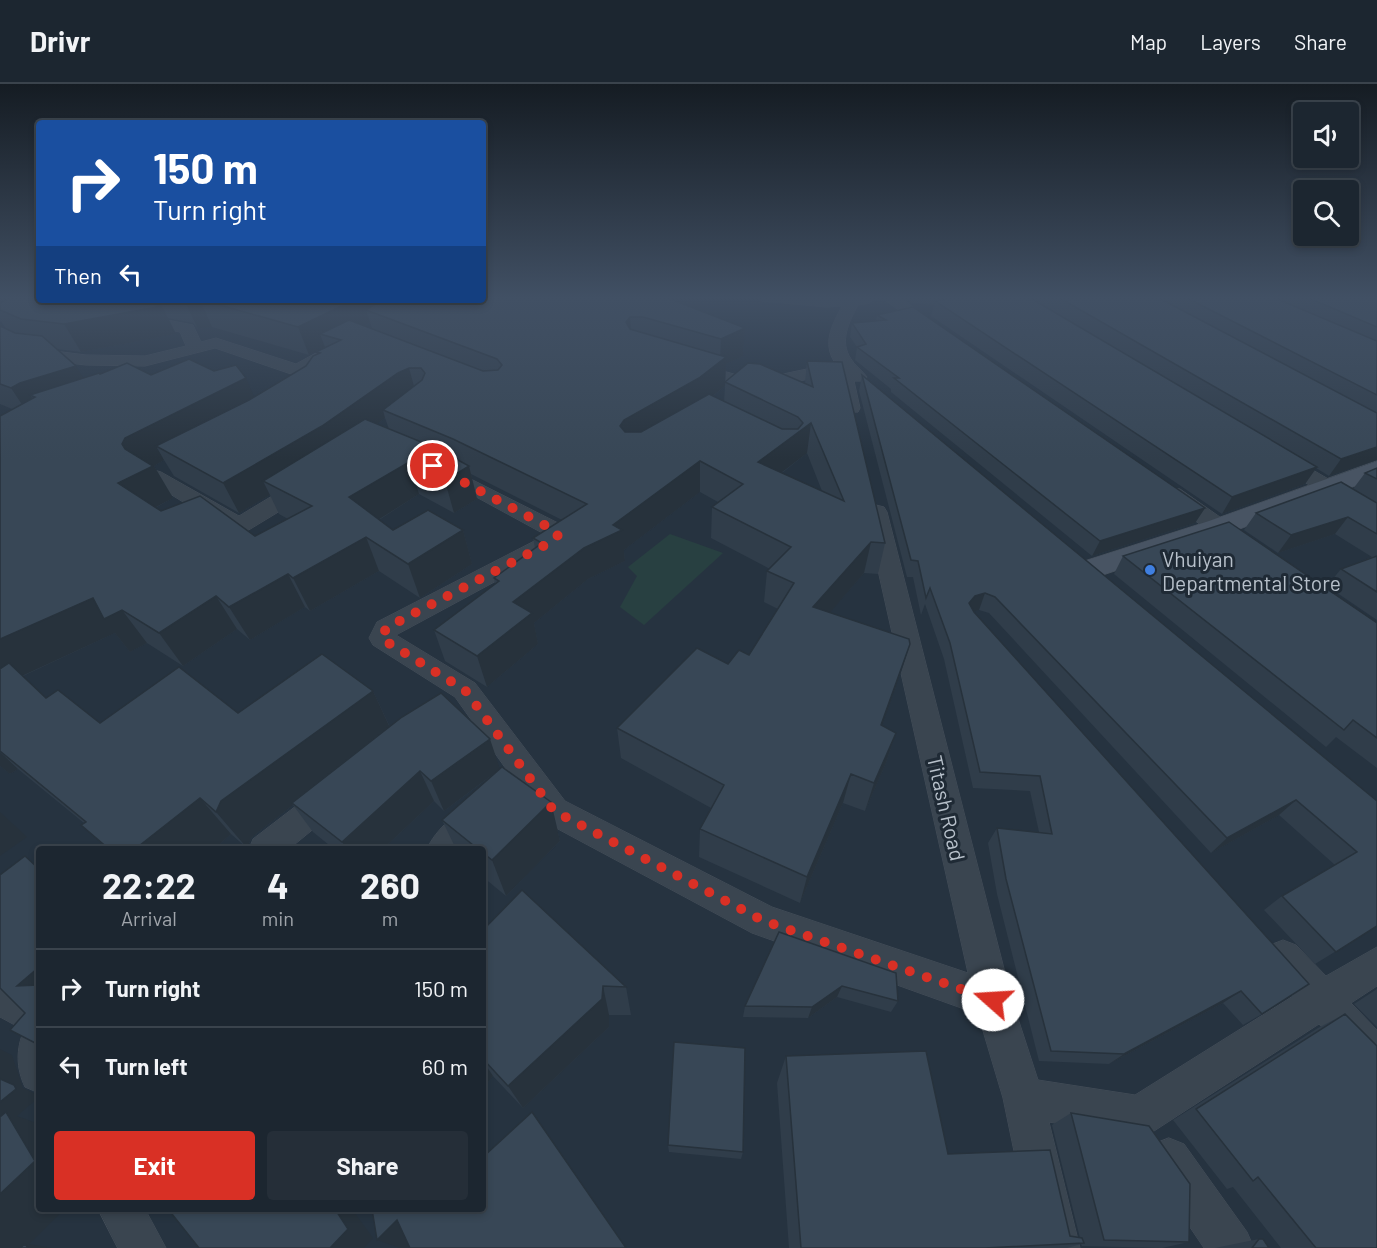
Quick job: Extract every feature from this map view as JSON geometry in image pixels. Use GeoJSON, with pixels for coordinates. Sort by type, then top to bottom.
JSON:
{"type":"FeatureCollection","features":[{"type":"Feature","properties":{"kind":"street"},"geometry":{"type":"LineString","coordinates":[[26,350],[34,354],[86,360],[145,361],[186,350]]}},
{"type":"Feature","properties":{"kind":"street"},"geometry":{"type":"LineString","coordinates":[[238,350],[297,370],[314,386],[283,406]]}},
{"type":"Feature","properties":{"kind":"street"},"geometry":{"type":"LineString","coordinates":[[297,370],[335,350]]}},
{"type":"Feature","properties":{"kind":"street"},"geometry":{"type":"LineString","coordinates":[[838,350],[845,366],[874,390]]}},
{"type":"Feature","properties":{"kind":"street"},"geometry":{"type":"LineString","coordinates":[[145,361],[150,380]]}},
{"type":"Feature","properties":{"kind":"street"},"geometry":{"type":"LineString","coordinates":[[670,361],[754,386],[845,366]]}},
{"type":"Feature","properties":{"kind":"street"},"geometry":{"type":"LineString","coordinates":[[845,366],[845,381],[858,438]]}},
{"type":"Feature","properties":{"kind":"street"},"geometry":{"type":"LineString","coordinates":[[725,398],[743,383]]}},
{"type":"Feature","properties":{"kind":"street"},"geometry":{"type":"LineString","coordinates":[[1265,450],[1377,516]]}},
{"type":"Feature","properties":{"kind":"street"},"geometry":{"type":"LineString","coordinates":[[414,458],[453,475],[554,530],[558,535],[553,541],[386,628],[382,639],[465,690],[511,786],[554,811],[764,921],[993,1000]]}},
{"type":"Feature","properties":{"kind":"street"},"geometry":{"type":"LineString","coordinates":[[174,465],[154,476],[239,526],[331,470]]}},
{"type":"Feature","properties":{"kind":"street"},"geometry":{"type":"LineString","coordinates":[[1091,569],[1219,527],[1377,469]]}},
{"type":"Feature","properties":{"kind":"street","name":"Titash Road"},"geometry":{"type":"LineString","coordinates":[[869,484],[993,1000],[1023,1098],[1057,1248]]}},
{"type":"Feature","properties":{"kind":"street"},"geometry":{"type":"LineString","coordinates":[[1160,486],[1256,552]]}},
{"type":"Feature","properties":{"kind":"street"},"geometry":{"type":"LineString","coordinates":[[438,712],[465,690]]}},
{"type":"Feature","properties":{"kind":"street"},"geometry":{"type":"LineString","coordinates":[[269,846],[356,777]]}},
{"type":"Feature","properties":{"kind":"street"},"geometry":{"type":"LineString","coordinates":[[446,846],[511,786]]}},
{"type":"Feature","properties":{"kind":"street"},"geometry":{"type":"LineString","coordinates":[[1264,938],[1377,1058]]}},
{"type":"Feature","properties":{"kind":"street"},"geometry":{"type":"LineString","coordinates":[[1023,1098],[1139,1116],[1377,965]]}},
{"type":"Feature","properties":{"kind":"street"},"geometry":{"type":"LineString","coordinates":[[0,997],[36,1015]]}},
{"type":"Feature","properties":{"kind":"street"},"geometry":{"type":"LineString","coordinates":[[1139,1116],[1231,1248]]}},
{"type":"Feature","properties":{"kind":"street"},"geometry":{"type":"LineString","coordinates":[[122,1212],[143,1248]]}},
{"type":"Feature","properties":{"kind":"green space"},"geometry":{"type":"Polygon","coordinates":[[[670,534],[723,553],[644,625],[620,607],[637,576],[628,567],[670,534]]]}},
{"type":"Feature","properties":{"kind":"building"},"geometry":{"type":"Polygon","coordinates":[[[0,350],[58,350],[76,366],[20,383],[11,388],[0,384],[0,350]]]}},
{"type":"Feature","properties":{"kind":"building"},"geometry":{"type":"Polygon","coordinates":[[[320,350],[429,350],[483,371],[498,370],[502,365],[497,359],[474,350],[703,350],[726,357],[699,378],[624,420],[620,426],[625,432],[641,432],[709,394],[782,429],[798,429],[803,423],[798,417],[725,382],[748,363],[760,364],[813,387],[807,361],[842,362],[885,543],[871,542],[813,607],[909,639],[910,644],[881,725],[896,733],[874,783],[851,774],[807,877],[700,829],[724,785],[617,728],[697,648],[728,664],[739,650],[749,655],[794,583],[767,571],[791,547],[712,507],[743,484],[700,461],[613,525],[622,530],[584,548],[513,602],[532,613],[477,656],[434,630],[499,581],[494,578],[542,543],[533,538],[587,504],[453,439],[383,410],[422,380],[425,373],[421,368],[409,368],[398,373],[322,426],[223,483],[156,446],[249,400],[306,366],[313,356],[320,353],[316,352],[320,350]],[[811,423],[758,462],[844,501],[811,423]]]}},
{"type":"Feature","properties":{"kind":"building"},"geometry":{"type":"Polygon","coordinates":[[[861,350],[976,350],[1205,508],[1100,541],[894,378],[899,378],[861,350]]]}},
{"type":"Feature","properties":{"kind":"building"},"geometry":{"type":"Polygon","coordinates":[[[1010,350],[1119,350],[1317,467],[1232,497],[1010,350]]]}},
{"type":"Feature","properties":{"kind":"building"},"geometry":{"type":"Polygon","coordinates":[[[1151,350],[1258,350],[1377,413],[1377,447],[1341,459],[1151,350]]]}},
{"type":"Feature","properties":{"kind":"building"},"geometry":{"type":"Polygon","coordinates":[[[1289,350],[1377,350],[1377,395],[1289,350]]]}},
{"type":"Feature","properties":{"kind":"building"},"geometry":{"type":"Polygon","coordinates":[[[189,359],[214,371],[236,365],[246,378],[125,438],[122,444],[125,449],[153,466],[118,483],[161,511],[200,496],[255,536],[312,506],[263,481],[365,419],[436,448],[469,466],[445,481],[409,462],[349,497],[393,530],[428,510],[463,530],[408,564],[366,537],[293,578],[288,574],[229,607],[216,596],[159,633],[122,610],[104,619],[93,598],[0,639],[0,416],[35,397],[30,395],[100,374],[127,363],[151,375],[189,359]]]}},
{"type":"Feature","properties":{"kind":"building"},"geometry":{"type":"Polygon","coordinates":[[[862,375],[1377,801],[1377,926],[1336,952],[1282,896],[1357,852],[1296,800],[1227,838],[995,597],[985,593],[975,596],[969,603],[974,612],[1309,984],[1262,1014],[1241,991],[1124,1054],[1051,1051],[1006,879],[997,828],[1052,834],[1040,776],[980,772],[950,643],[930,588],[926,598],[918,561],[911,560],[862,375]]]}},
{"type":"Feature","properties":{"kind":"building"},"geometry":{"type":"Polygon","coordinates":[[[1377,468],[1377,479],[1365,473],[1377,468]]]}},
{"type":"Feature","properties":{"kind":"building"},"geometry":{"type":"Polygon","coordinates":[[[1341,482],[1377,503],[1377,534],[1348,517],[1291,535],[1256,513],[1341,482]]]}},
{"type":"Feature","properties":{"kind":"building"},"geometry":{"type":"Polygon","coordinates":[[[1229,522],[1377,623],[1377,738],[1353,720],[1344,730],[1123,556],[1229,522]]]}},
{"type":"Feature","properties":{"kind":"building"},"geometry":{"type":"Polygon","coordinates":[[[1377,556],[1377,592],[1341,569],[1377,556]]]}},
{"type":"Feature","properties":{"kind":"building"},"geometry":{"type":"Polygon","coordinates":[[[322,654],[373,691],[221,801],[216,812],[200,798],[139,846],[106,846],[81,825],[86,822],[0,751],[0,669],[9,663],[46,698],[58,690],[100,723],[179,667],[238,713],[322,654]]]}},
{"type":"Feature","properties":{"kind":"building"},"geometry":{"type":"Polygon","coordinates":[[[441,693],[490,739],[431,781],[420,771],[342,842],[292,803],[402,717],[441,693]]]}},
{"type":"Feature","properties":{"kind":"building"},"geometry":{"type":"Polygon","coordinates":[[[502,767],[551,802],[492,860],[486,855],[486,846],[474,846],[442,820],[502,767]]]}},
{"type":"Feature","properties":{"kind":"building"},"geometry":{"type":"Polygon","coordinates":[[[25,856],[36,866],[36,970],[17,986],[36,985],[36,1043],[10,1030],[25,1013],[0,988],[0,875],[25,856]]]}},
{"type":"Feature","properties":{"kind":"building"},"geometry":{"type":"Polygon","coordinates":[[[522,890],[626,987],[603,986],[602,999],[508,1086],[486,1062],[486,927],[522,890]]]}},
{"type":"Feature","properties":{"kind":"building"},"geometry":{"type":"Polygon","coordinates":[[[779,932],[896,973],[898,1001],[842,986],[812,1007],[745,1006],[779,932]]]}},
{"type":"Feature","properties":{"kind":"building"},"geometry":{"type":"Polygon","coordinates":[[[1345,1014],[1377,1046],[1377,1248],[1316,1248],[1258,1177],[1253,1181],[1196,1109],[1345,1014]]]}},
{"type":"Feature","properties":{"kind":"building"},"geometry":{"type":"Polygon","coordinates":[[[674,1042],[745,1048],[743,1152],[668,1145],[674,1042]]]}},
{"type":"Feature","properties":{"kind":"building"},"geometry":{"type":"Polygon","coordinates":[[[926,1051],[948,1154],[1050,1150],[1070,1236],[1082,1238],[1084,1243],[985,1248],[801,1248],[786,1056],[926,1051]]]}},
{"type":"Feature","properties":{"kind":"building"},"geometry":{"type":"Polygon","coordinates":[[[0,1079],[14,1085],[16,1089],[0,1102],[0,1079]]]}},
{"type":"Feature","properties":{"kind":"building"},"geometry":{"type":"Polygon","coordinates":[[[6,1112],[35,1161],[0,1194],[0,1117],[6,1112]]]}},
{"type":"Feature","properties":{"kind":"building"},"geometry":{"type":"Polygon","coordinates":[[[532,1112],[626,1248],[410,1248],[397,1220],[377,1240],[372,1212],[486,1212],[486,1154],[532,1112]]]}},
{"type":"Feature","properties":{"kind":"building"},"geometry":{"type":"Polygon","coordinates":[[[1071,1113],[1149,1126],[1190,1184],[1189,1242],[1104,1240],[1071,1113]]]}},
{"type":"Feature","properties":{"kind":"building"},"geometry":{"type":"Polygon","coordinates":[[[170,1212],[337,1212],[348,1229],[330,1248],[199,1248],[170,1212]]]}},
{"type":"Feature","properties":{"kind":"building"},"geometry":{"type":"Polygon","coordinates":[[[1259,1239],[1263,1239],[1269,1248],[1252,1248],[1259,1239]]]}},
{"type":"Feature","properties":{"kind":"place","name":"Vhuiyan Departmental Store"},"geometry":{"type":"Point","coordinates":[1150,570]}},
{"type":"Feature","properties":{"kind":"route"},"geometry":{"type":"LineString","coordinates":[[433,466],[554,530],[558,535],[553,541],[386,628],[382,639],[465,690],[554,811],[764,921],[993,1000]]}}]}
